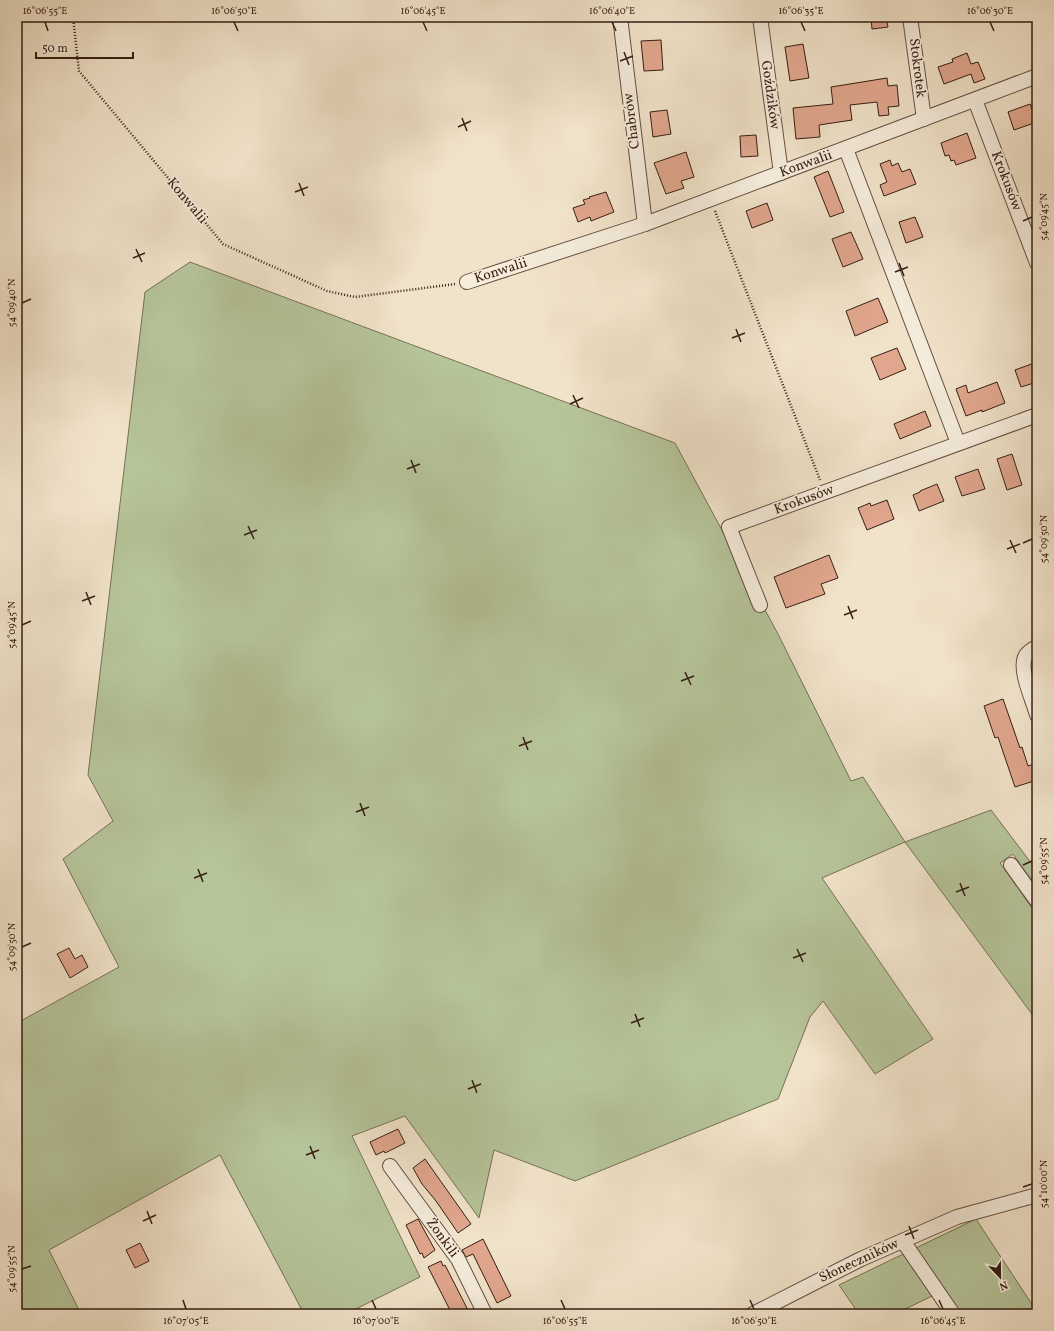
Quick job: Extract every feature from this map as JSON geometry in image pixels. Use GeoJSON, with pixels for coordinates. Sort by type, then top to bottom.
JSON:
{"type":"FeatureCollection","features":[{"type":"Feature","properties":{"kind":"street","name":"Chabrów"},"geometry":{"type":"LineString","coordinates":[[620,17],[645,224]]}},
{"type":"Feature","properties":{"kind":"street","name":"Goździków"},"geometry":{"type":"LineString","coordinates":[[760,17],[781,173]]}},
{"type":"Feature","properties":{"kind":"street","name":"Stokrotek"},"geometry":{"type":"LineString","coordinates":[[910,17],[924,119]]}},
{"type":"Feature","properties":{"kind":"street","name":"Konwalii"},"geometry":{"type":"LineString","coordinates":[[467,282],[645,224],[1037,76]]}},
{"type":"Feature","properties":{"kind":"street","name":"Krokusów"},"geometry":{"type":"LineString","coordinates":[[975,100],[1037,263]]}},
{"type":"Feature","properties":{"kind":"street"},"geometry":{"type":"LineString","coordinates":[[846,149],[958,444]]}},
{"type":"Feature","properties":{"kind":"street","name":"Krokusów"},"geometry":{"type":"LineString","coordinates":[[760,605],[729,527],[1037,415]]}},
{"type":"Feature","properties":{"kind":"street"},"geometry":{"type":"LineString","coordinates":[[1037,647],[1032,649],[1025,656],[1023,668],[1037,715]]}},
{"type":"Feature","properties":{"kind":"street"},"geometry":{"type":"LineString","coordinates":[[1011,865],[1037,901]]}},
{"type":"Feature","properties":{"kind":"street","name":"Żonkili"},"geometry":{"type":"LineString","coordinates":[[390,1166],[458,1259],[485,1314]]}},
{"type":"Feature","properties":{"kind":"street","name":"Słoneczników"},"geometry":{"type":"LineString","coordinates":[[753,1314],[861,1259],[957,1217],[1037,1195]]}},
{"type":"Feature","properties":{"kind":"street"},"geometry":{"type":"LineString","coordinates":[[903,1241],[953,1314]]}},
{"type":"Feature","properties":{"kind":"path","name":"Konwalii"},"geometry":{"type":"LineString","coordinates":[[73,17],[79,71],[223,244],[327,290],[355,297],[467,282]]}},
{"type":"Feature","properties":{"kind":"path"},"geometry":{"type":"LineString","coordinates":[[710,200],[825,492]]}},
{"type":"Feature","properties":{"kind":"green space"},"geometry":{"type":"Polygon","coordinates":[[[190,262],[675,443],[778,634],[851,781],[863,777],[905,842],[822,878],[933,1039],[875,1074],[823,1001],[810,1017],[778,1099],[575,1181],[494,1150],[479,1218],[405,1116],[352,1136],[420,1277],[346,1314],[304,1314],[220,1155],[49,1250],[81,1314],[17,1314],[17,1023],[119,967],[63,859],[113,821],[88,775],[145,292],[190,262]]]}},
{"type":"Feature","properties":{"kind":"green space"},"geometry":{"type":"Polygon","coordinates":[[[991,810],[1035,868],[1037,867],[1037,888],[1013,854],[1000,863],[1037,915],[1037,1021],[905,842],[991,810]]]}},
{"type":"Feature","properties":{"kind":"green space"},"geometry":{"type":"Polygon","coordinates":[[[976,1219],[1037,1314],[944,1314],[932,1296],[895,1314],[859,1314],[839,1285],[976,1219]]]}},
{"type":"Feature","properties":{"kind":"building"},"geometry":{"type":"Polygon","coordinates":[[[871,17],[886,17],[888,27],[872,29],[871,17]]]}},
{"type":"Feature","properties":{"kind":"building"},"geometry":{"type":"Polygon","coordinates":[[[661,40],[663,70],[644,71],[641,41],[661,40]]]}},
{"type":"Feature","properties":{"kind":"building"},"geometry":{"type":"Polygon","coordinates":[[[803,44],[809,78],[790,81],[785,47],[803,44]]]}},
{"type":"Feature","properties":{"kind":"building"},"geometry":{"type":"Polygon","coordinates":[[[967,53],[971,64],[978,62],[985,79],[974,83],[971,74],[944,84],[938,67],[953,62],[952,59],[967,53]]]}},
{"type":"Feature","properties":{"kind":"building"},"geometry":{"type":"Polygon","coordinates":[[[887,78],[888,86],[897,85],[899,106],[888,107],[889,115],[879,116],[877,102],[850,105],[852,120],[819,125],[820,137],[796,139],[793,108],[833,104],[831,87],[887,78]]]}},
{"type":"Feature","properties":{"kind":"building"},"geometry":{"type":"Polygon","coordinates":[[[1030,104],[1037,122],[1014,130],[1008,112],[1030,104]]]}},
{"type":"Feature","properties":{"kind":"building"},"geometry":{"type":"Polygon","coordinates":[[[667,110],[671,134],[653,137],[650,112],[667,110]]]}},
{"type":"Feature","properties":{"kind":"building"},"geometry":{"type":"Polygon","coordinates":[[[967,133],[976,158],[956,165],[954,160],[951,161],[949,155],[945,156],[941,143],[967,133]]]}},
{"type":"Feature","properties":{"kind":"building"},"geometry":{"type":"Polygon","coordinates":[[[756,135],[758,156],[741,157],[740,136],[756,135]]]}},
{"type":"Feature","properties":{"kind":"building"},"geometry":{"type":"Polygon","coordinates":[[[686,152],[694,177],[681,181],[684,188],[666,194],[654,163],[686,152]]]}},
{"type":"Feature","properties":{"kind":"building"},"geometry":{"type":"Polygon","coordinates":[[[890,160],[892,166],[898,163],[902,172],[910,169],[916,184],[884,196],[880,185],[887,182],[880,164],[890,160]]]}},
{"type":"Feature","properties":{"kind":"building"},"geometry":{"type":"Polygon","coordinates":[[[828,171],[844,212],[830,217],[814,177],[828,171]]]}},
{"type":"Feature","properties":{"kind":"building"},"geometry":{"type":"Polygon","coordinates":[[[606,192],[614,212],[591,221],[590,217],[578,222],[573,208],[585,204],[583,200],[590,198],[589,197],[606,192]]]}},
{"type":"Feature","properties":{"kind":"building"},"geometry":{"type":"Polygon","coordinates":[[[767,203],[773,220],[752,228],[746,211],[767,203]]]}},
{"type":"Feature","properties":{"kind":"building"},"geometry":{"type":"Polygon","coordinates":[[[915,217],[923,237],[906,243],[899,222],[915,217]]]}},
{"type":"Feature","properties":{"kind":"building"},"geometry":{"type":"Polygon","coordinates":[[[851,232],[863,259],[843,267],[832,239],[851,232]]]}},
{"type":"Feature","properties":{"kind":"building"},"geometry":{"type":"Polygon","coordinates":[[[878,298],[888,322],[855,336],[846,311],[878,298]]]}},
{"type":"Feature","properties":{"kind":"building"},"geometry":{"type":"Polygon","coordinates":[[[897,348],[906,369],[880,380],[871,358],[897,348]]]}},
{"type":"Feature","properties":{"kind":"building"},"geometry":{"type":"Polygon","coordinates":[[[1037,362],[1037,382],[1021,387],[1015,370],[1037,362]]]}},
{"type":"Feature","properties":{"kind":"building"},"geometry":{"type":"Polygon","coordinates":[[[997,382],[1005,403],[982,412],[982,410],[966,416],[956,389],[966,385],[968,393],[997,382]]]}},
{"type":"Feature","properties":{"kind":"building"},"geometry":{"type":"Polygon","coordinates":[[[925,411],[931,426],[900,439],[894,424],[925,411]]]}},
{"type":"Feature","properties":{"kind":"building"},"geometry":{"type":"Polygon","coordinates":[[[1012,454],[1022,485],[1007,490],[997,459],[1012,454]]]}},
{"type":"Feature","properties":{"kind":"building"},"geometry":{"type":"Polygon","coordinates":[[[978,469],[985,489],[962,496],[955,477],[978,469]]]}},
{"type":"Feature","properties":{"kind":"building"},"geometry":{"type":"Polygon","coordinates":[[[937,484],[944,501],[919,511],[913,495],[937,484]]]}},
{"type":"Feature","properties":{"kind":"building"},"geometry":{"type":"Polygon","coordinates":[[[887,500],[894,519],[867,530],[858,508],[870,503],[871,506],[887,500]]]}},
{"type":"Feature","properties":{"kind":"building"},"geometry":{"type":"Polygon","coordinates":[[[829,555],[838,578],[821,584],[825,594],[786,608],[774,577],[829,555]]]}},
{"type":"Feature","properties":{"kind":"building"},"geometry":{"type":"Polygon","coordinates":[[[1003,699],[1020,748],[1022,747],[1028,766],[1037,763],[1037,780],[1015,787],[998,737],[995,738],[984,706],[1003,699]]]}},
{"type":"Feature","properties":{"kind":"building"},"geometry":{"type":"Polygon","coordinates":[[[69,948],[75,959],[82,955],[88,967],[70,978],[57,954],[69,948]]]}},
{"type":"Feature","properties":{"kind":"building"},"geometry":{"type":"Polygon","coordinates":[[[398,1129],[405,1143],[385,1153],[384,1151],[376,1155],[370,1142],[398,1129]]]}},
{"type":"Feature","properties":{"kind":"building"},"geometry":{"type":"Polygon","coordinates":[[[425,1159],[471,1224],[458,1233],[436,1201],[422,1184],[413,1168],[425,1159]]]}},
{"type":"Feature","properties":{"kind":"building"},"geometry":{"type":"Polygon","coordinates":[[[418,1219],[435,1250],[424,1258],[422,1253],[420,1254],[406,1225],[418,1219]]]}},
{"type":"Feature","properties":{"kind":"building"},"geometry":{"type":"Polygon","coordinates":[[[483,1239],[511,1296],[497,1303],[473,1254],[466,1257],[462,1250],[483,1239]]]}},
{"type":"Feature","properties":{"kind":"building"},"geometry":{"type":"Polygon","coordinates":[[[140,1243],[149,1261],[135,1268],[126,1250],[140,1243]]]}},
{"type":"Feature","properties":{"kind":"building"},"geometry":{"type":"Polygon","coordinates":[[[441,1261],[443,1266],[445,1265],[470,1314],[452,1314],[428,1267],[441,1261]]]}}]}
